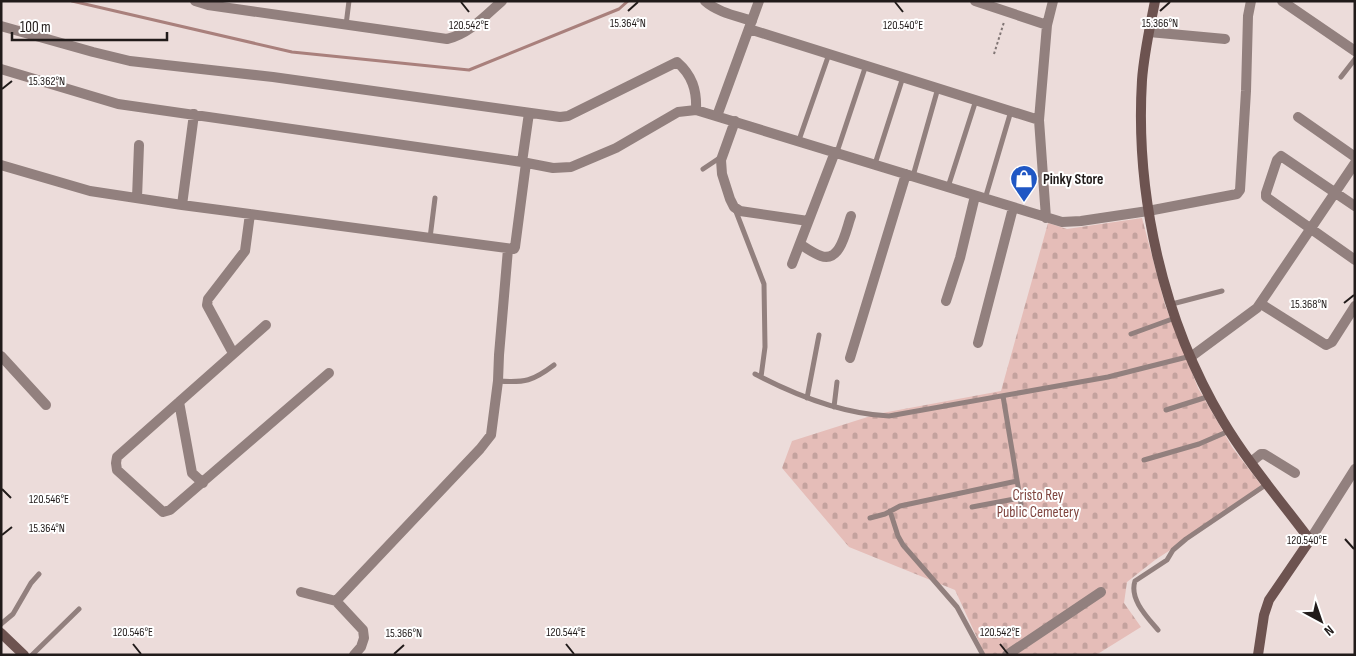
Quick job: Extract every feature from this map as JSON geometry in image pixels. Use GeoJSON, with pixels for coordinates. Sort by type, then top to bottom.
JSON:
{"type":"FeatureCollection","features":[{"type":"Feature","properties":{"kind":"street"},"geometry":{"type":"LineString","coordinates":[[195,1],[447,39],[456,37],[468,30],[502,1]]}},
{"type":"Feature","properties":{"kind":"street"},"geometry":{"type":"LineString","coordinates":[[717,116],[759,1]]}},
{"type":"Feature","properties":{"kind":"street"},"geometry":{"type":"LineString","coordinates":[[975,1],[1047,25]]}},
{"type":"Feature","properties":{"kind":"street"},"geometry":{"type":"LineString","coordinates":[[1046,218],[1039,120],[1047,25],[1053,1]]}},
{"type":"Feature","properties":{"kind":"street"},"geometry":{"type":"LineString","coordinates":[[1155,1],[1148,32],[1142,79],[1142,135],[1148,212],[1162,276],[1175,318],[1210,396],[1251,462],[1310,540]]}},
{"type":"Feature","properties":{"kind":"street"},"geometry":{"type":"LineString","coordinates":[[1,69],[118,104],[524,162],[553,168],[572,167],[616,148],[678,112],[696,110],[799,140],[1046,218],[1062,222],[1081,221],[1148,212],[1237,194],[1240,190],[1248,16],[1251,1]]}},
{"type":"Feature","properties":{"kind":"street"},"geometry":{"type":"LineString","coordinates":[[1282,1],[1355,51]]}},
{"type":"Feature","properties":{"kind":"street"},"geometry":{"type":"LineString","coordinates":[[707,2],[750,25],[829,54],[1039,120]]}},
{"type":"Feature","properties":{"kind":"street"},"geometry":{"type":"LineString","coordinates":[[1,26],[130,61],[273,77],[560,117],[568,116],[677,62],[687,73],[697,94],[696,110]]}},
{"type":"Feature","properties":{"kind":"street"},"geometry":{"type":"LineString","coordinates":[[1148,32],[1225,39]]}},
{"type":"Feature","properties":{"kind":"street"},"geometry":{"type":"LineString","coordinates":[[1,165],[90,191],[514,249],[529,113]]}},
{"type":"Feature","properties":{"kind":"street"},"geometry":{"type":"LineString","coordinates":[[182,205],[194,114]]}},
{"type":"Feature","properties":{"kind":"street"},"geometry":{"type":"LineString","coordinates":[[1298,116],[1355,157]]}},
{"type":"Feature","properties":{"kind":"street"},"geometry":{"type":"LineString","coordinates":[[736,121],[721,157],[722,174],[734,206],[740,211],[808,222]]}},
{"type":"Feature","properties":{"kind":"street"},"geometry":{"type":"LineString","coordinates":[[137,198],[139,145]]}},
{"type":"Feature","properties":{"kind":"street"},"geometry":{"type":"LineString","coordinates":[[792,264],[836,152]]}},
{"type":"Feature","properties":{"kind":"street"},"geometry":{"type":"LineString","coordinates":[[1355,206],[1281,156],[1276,160],[1266,197],[1355,260]]}},
{"type":"Feature","properties":{"kind":"street"},"geometry":{"type":"LineString","coordinates":[[1192,356],[1241,321],[1261,304],[1355,163]]}},
{"type":"Feature","properties":{"kind":"street"},"geometry":{"type":"LineString","coordinates":[[850,358],[910,175]]}},
{"type":"Feature","properties":{"kind":"street"},"geometry":{"type":"LineString","coordinates":[[946,300],[980,198]]}},
{"type":"Feature","properties":{"kind":"street"},"geometry":{"type":"LineString","coordinates":[[978,342],[1013,208]]}},
{"type":"Feature","properties":{"kind":"street"},"geometry":{"type":"LineString","coordinates":[[233,353],[207,305],[208,299],[245,251],[250,214]]}},
{"type":"Feature","properties":{"kind":"street"},"geometry":{"type":"LineString","coordinates":[[800,244],[819,256],[829,257],[839,249],[851,216]]}},
{"type":"Feature","properties":{"kind":"street"},"geometry":{"type":"LineString","coordinates":[[336,601],[491,435],[498,381],[508,248]]}},
{"type":"Feature","properties":{"kind":"street"},"geometry":{"type":"LineString","coordinates":[[1261,304],[1326,345],[1332,342],[1355,306]]}},
{"type":"Feature","properties":{"kind":"street"},"geometry":{"type":"LineString","coordinates":[[266,325],[117,457],[117,470],[163,512],[170,510],[203,483],[329,373]]}},
{"type":"Feature","properties":{"kind":"street"},"geometry":{"type":"LineString","coordinates":[[1,356],[46,405]]}},
{"type":"Feature","properties":{"kind":"street"},"geometry":{"type":"LineString","coordinates":[[179,402],[192,472],[203,483]]}},
{"type":"Feature","properties":{"kind":"street"},"geometry":{"type":"LineString","coordinates":[[1251,462],[1261,454],[1264,454],[1294,473]]}},
{"type":"Feature","properties":{"kind":"street"},"geometry":{"type":"LineString","coordinates":[[1258,655],[1264,615],[1269,600],[1355,469]]}},
{"type":"Feature","properties":{"kind":"street"},"geometry":{"type":"LineString","coordinates":[[301,592],[336,601],[363,630],[364,638],[361,647],[354,655]]}},
{"type":"Feature","properties":{"kind":"street"},"geometry":{"type":"LineString","coordinates":[[1007,655],[1101,592]]}},
{"type":"Feature","properties":{"kind":"street"},"geometry":{"type":"LineString","coordinates":[[1,633],[24,655]]}},
{"type":"Feature","properties":{"kind":"lane"},"geometry":{"type":"LineString","coordinates":[[346,25],[349,1]]}},
{"type":"Feature","properties":{"kind":"lane"},"geometry":{"type":"LineString","coordinates":[[799,140],[829,54]]}},
{"type":"Feature","properties":{"kind":"lane"},"geometry":{"type":"LineString","coordinates":[[1341,77],[1355,59]]}},
{"type":"Feature","properties":{"kind":"lane"},"geometry":{"type":"LineString","coordinates":[[836,152],[866,65]]}},
{"type":"Feature","properties":{"kind":"lane"},"geometry":{"type":"LineString","coordinates":[[875,164],[903,77]]}},
{"type":"Feature","properties":{"kind":"lane"},"geometry":{"type":"LineString","coordinates":[[910,175],[938,88]]}},
{"type":"Feature","properties":{"kind":"lane"},"geometry":{"type":"LineString","coordinates":[[948,187],[976,100]]}},
{"type":"Feature","properties":{"kind":"lane"},"geometry":{"type":"LineString","coordinates":[[980,198],[1011,111]]}},
{"type":"Feature","properties":{"kind":"lane"},"geometry":{"type":"LineString","coordinates":[[703,169],[721,157]]}},
{"type":"Feature","properties":{"kind":"lane"},"geometry":{"type":"LineString","coordinates":[[430,238],[435,198]]}},
{"type":"Feature","properties":{"kind":"lane"},"geometry":{"type":"LineString","coordinates":[[734,206],[764,284],[765,347],[761,377]]}},
{"type":"Feature","properties":{"kind":"lane"},"geometry":{"type":"LineString","coordinates":[[1172,304],[1222,291]]}},
{"type":"Feature","properties":{"kind":"lane"},"geometry":{"type":"LineString","coordinates":[[1131,334],[1175,318]]}},
{"type":"Feature","properties":{"kind":"lane"},"geometry":{"type":"LineString","coordinates":[[807,398],[819,335]]}},
{"type":"Feature","properties":{"kind":"lane"},"geometry":{"type":"LineString","coordinates":[[755,374],[807,398],[834,407],[868,415],[889,416],[1108,377],[1192,356]]}},
{"type":"Feature","properties":{"kind":"lane"},"geometry":{"type":"LineString","coordinates":[[498,381],[527,381],[538,377],[554,365]]}},
{"type":"Feature","properties":{"kind":"lane"},"geometry":{"type":"LineString","coordinates":[[834,407],[837,382]]}},
{"type":"Feature","properties":{"kind":"lane"},"geometry":{"type":"LineString","coordinates":[[1003,396],[1021,504]]}},
{"type":"Feature","properties":{"kind":"lane"},"geometry":{"type":"LineString","coordinates":[[1166,410],[1210,396]]}},
{"type":"Feature","properties":{"kind":"lane"},"geometry":{"type":"LineString","coordinates":[[1144,460],[1199,444],[1230,431]]}},
{"type":"Feature","properties":{"kind":"lane"},"geometry":{"type":"LineString","coordinates":[[870,518],[885,514],[900,506],[1017,481]]}},
{"type":"Feature","properties":{"kind":"lane"},"geometry":{"type":"LineString","coordinates":[[1158,630],[1138,603],[1134,585],[1135,580],[1166,560],[1173,550],[1186,539],[1268,484]]}},
{"type":"Feature","properties":{"kind":"lane"},"geometry":{"type":"LineString","coordinates":[[972,507],[1020,498]]}},
{"type":"Feature","properties":{"kind":"lane"},"geometry":{"type":"LineString","coordinates":[[890,511],[903,545],[957,607],[983,655]]}},
{"type":"Feature","properties":{"kind":"lane"},"geometry":{"type":"LineString","coordinates":[[1,624],[13,614],[31,583],[39,574]]}},
{"type":"Feature","properties":{"kind":"lane"},"geometry":{"type":"LineString","coordinates":[[32,655],[79,609]]}},
{"type":"Feature","properties":{"kind":"path"},"geometry":{"type":"LineString","coordinates":[[994,54],[1007,12]]}},
{"type":"Feature","properties":{"kind":"green space","name":"Cristo Rey Public Cemetery"},"geometry":{"type":"Polygon","coordinates":[[[1142,218],[1165,305],[1198,388],[1232,447],[1264,489],[1155,560],[1127,582],[1124,603],[1141,627],[1096,655],[985,655],[955,590],[849,547],[782,468],[792,441],[877,414],[1001,391],[1048,223],[1067,229],[1142,218]]]}},
{"type":"Feature","properties":{"kind":"waterway"},"geometry":{"type":"LineString","coordinates":[[72,1],[292,52],[469,70],[619,9],[628,1]]}},
{"type":"Feature","properties":{"kind":"place","name":"Pinky Store"},"geometry":{"type":"Point","coordinates":[1024,203]}}]}
